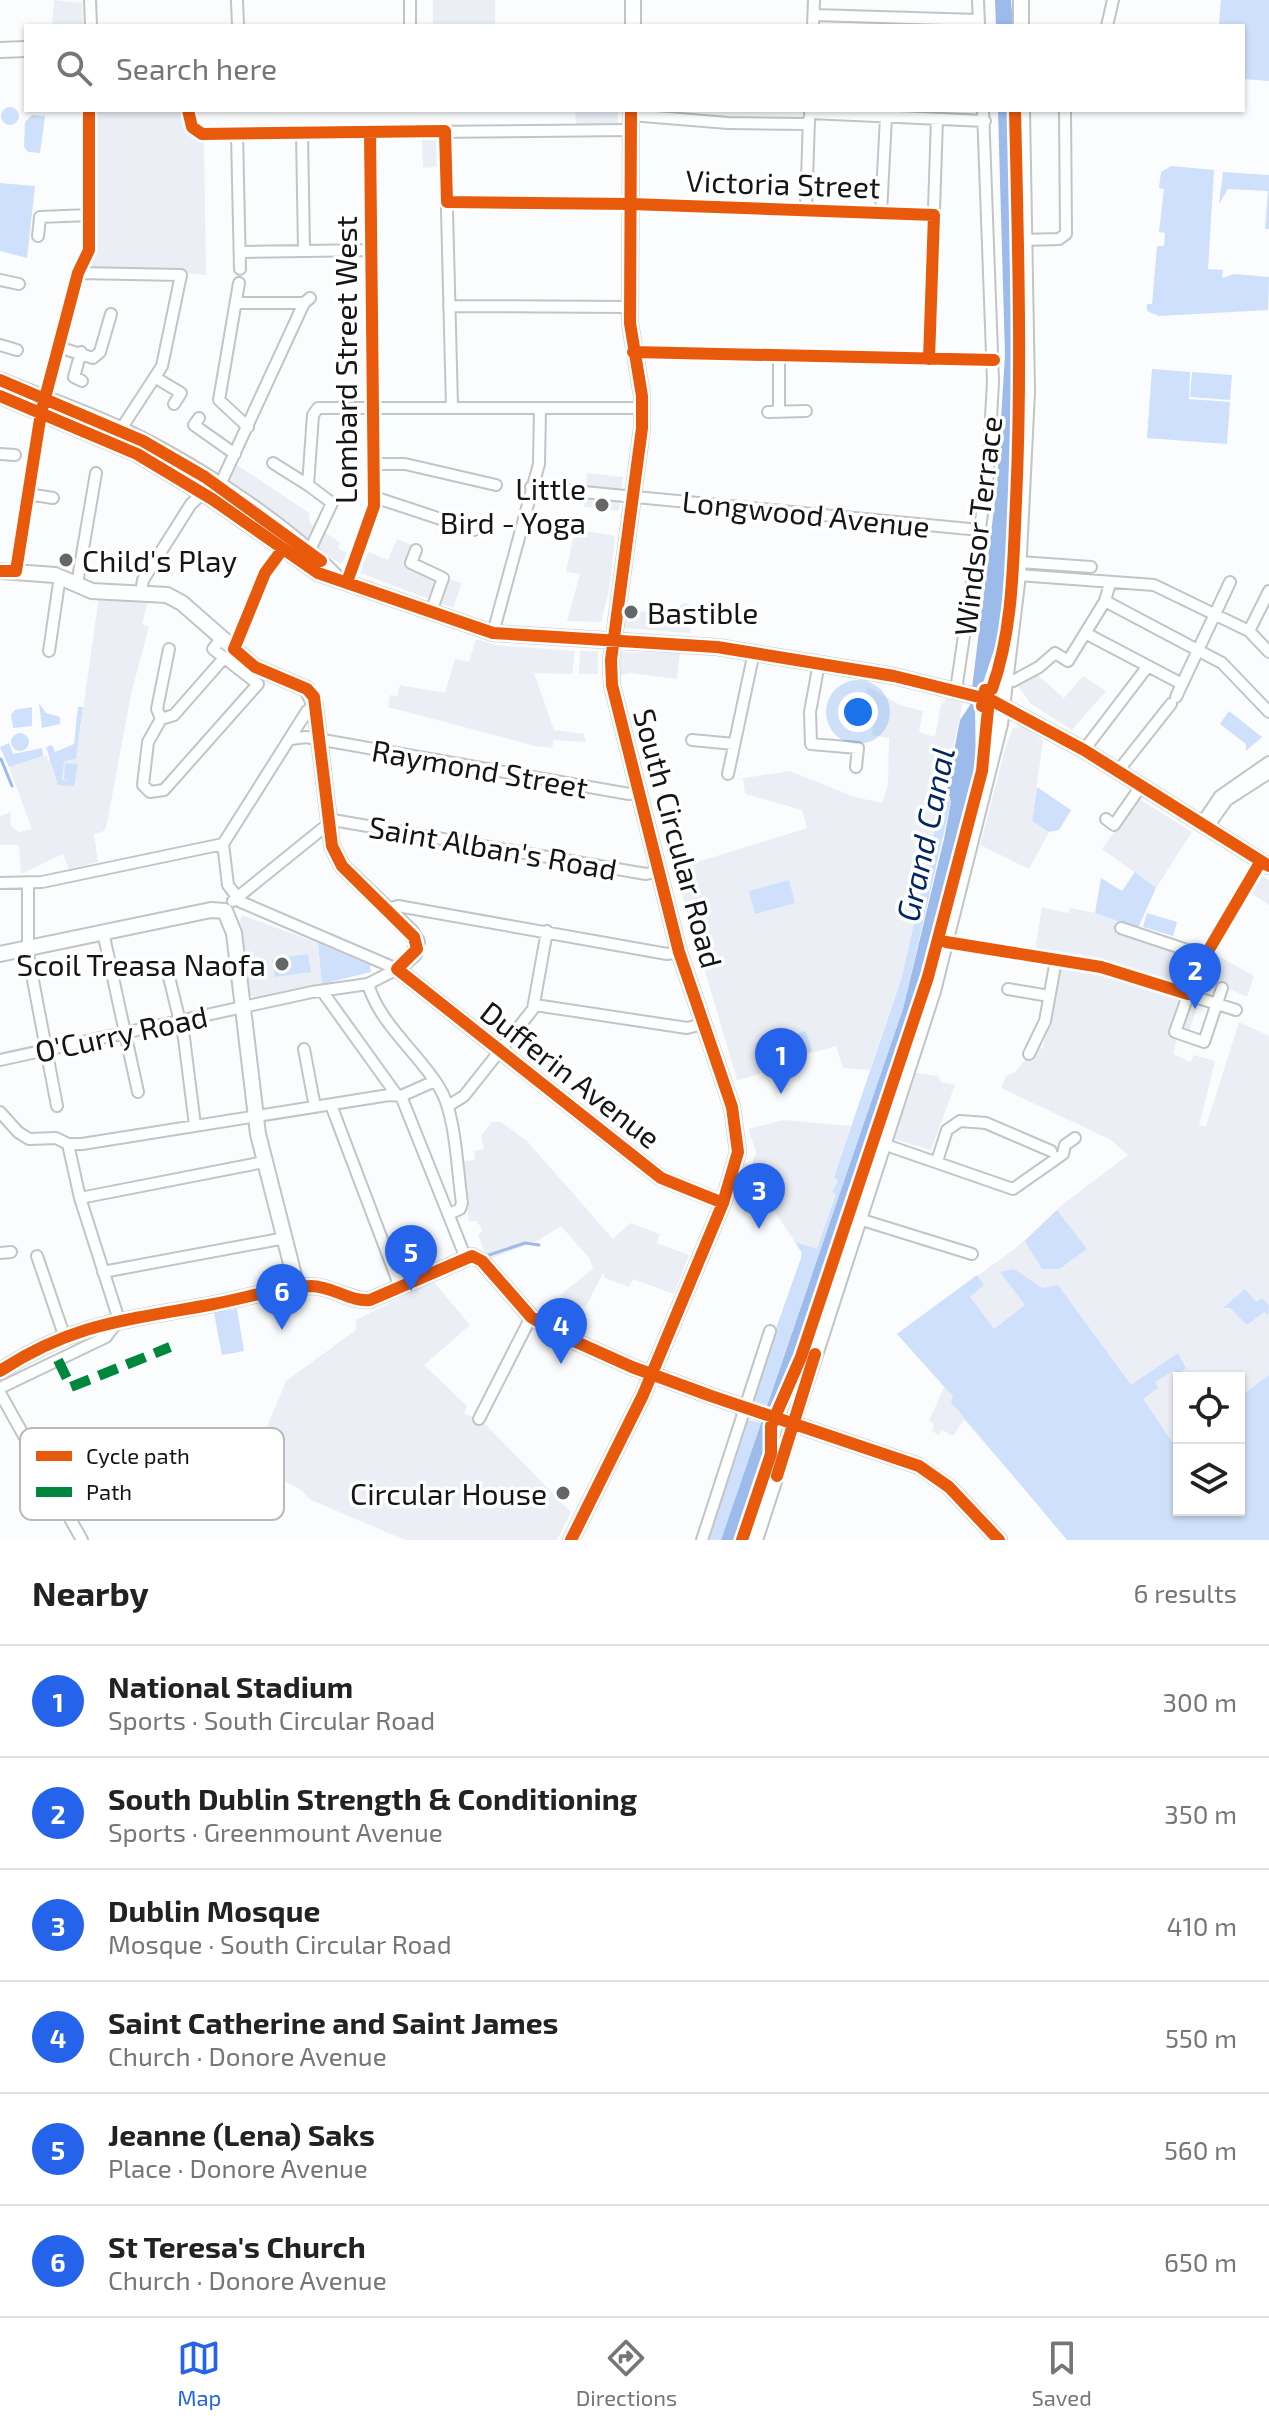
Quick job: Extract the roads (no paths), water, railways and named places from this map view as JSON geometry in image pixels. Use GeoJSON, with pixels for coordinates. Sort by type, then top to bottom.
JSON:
{"type":"FeatureCollection","features":[{"type":"Feature","properties":{"kind":"main road"},"geometry":{"type":"LineString","coordinates":[[633,0],[633,24]]}},
{"type":"Feature","properties":{"kind":"main road"},"geometry":{"type":"LineString","coordinates":[[1021,0],[1021,24]]}},
{"type":"Feature","properties":{"kind":"main road"},"geometry":{"type":"LineString","coordinates":[[0,50],[24,49]]}},
{"type":"Feature","properties":{"kind":"main road"},"geometry":{"type":"LineString","coordinates":[[755,1540],[946,942],[1003,705],[1018,568],[1027,392],[1022,112]]}},
{"type":"Feature","properties":{"kind":"main road","name":"South Circular Road"},"geometry":{"type":"LineString","coordinates":[[571,1540],[652,1374],[723,1203],[736,1164],[739,1136],[679,952],[612,685],[613,639],[642,408],[630,307],[631,118]]}},
{"type":"Feature","properties":{"kind":"main road"},"geometry":{"type":"LineString","coordinates":[[0,380],[203,493],[318,573],[493,633],[676,642],[754,652],[983,697],[1084,750],[1265,863]]}},
{"type":"Feature","properties":{"kind":"main road"},"geometry":{"type":"LineString","coordinates":[[0,396],[121,429],[219,487],[309,552],[342,580]]}},
{"type":"Feature","properties":{"kind":"main road"},"geometry":{"type":"LineString","coordinates":[[0,571],[60,576],[92,591],[141,592],[175,599],[222,638],[229,654],[307,689],[315,705],[327,822],[342,866],[388,909],[417,942],[414,954],[397,969]]}},
{"type":"Feature","properties":{"kind":"main road"},"geometry":{"type":"LineString","coordinates":[[0,954],[211,910],[229,918],[255,1116],[297,1287]]}},
{"type":"Feature","properties":{"kind":"main road","name":"Dufferin Avenue"},"geometry":{"type":"LineString","coordinates":[[397,969],[661,1178],[723,1203]]}},
{"type":"Feature","properties":{"kind":"main road"},"geometry":{"type":"LineString","coordinates":[[1,1383],[46,1343],[64,1335],[119,1320],[297,1287],[332,1288],[365,1301],[465,1256],[482,1261],[531,1317],[563,1336],[652,1374],[747,1409],[919,1466],[949,1487],[999,1540]]}},
{"type":"Feature","properties":{"kind":"street"},"geometry":{"type":"LineString","coordinates":[[90,0],[91,24]]}},
{"type":"Feature","properties":{"kind":"street"},"geometry":{"type":"LineString","coordinates":[[237,0],[238,24]]}},
{"type":"Feature","properties":{"kind":"street"},"geometry":{"type":"LineString","coordinates":[[410,0],[410,24]]}},
{"type":"Feature","properties":{"kind":"street"},"geometry":{"type":"LineString","coordinates":[[814,0],[814,20],[978,23],[978,0]]}},
{"type":"Feature","properties":{"kind":"street"},"geometry":{"type":"LineString","coordinates":[[1107,24],[1113,0]]}},
{"type":"Feature","properties":{"kind":"street"},"geometry":{"type":"LineString","coordinates":[[16,571],[43,406],[78,273],[89,250],[89,112]]}},
{"type":"Feature","properties":{"kind":"street"},"geometry":{"type":"LineString","coordinates":[[189,112],[196,133],[237,135],[445,131],[631,118],[728,123],[810,116],[937,119],[984,116]]}},
{"type":"Feature","properties":{"kind":"street"},"geometry":{"type":"LineString","coordinates":[[1023,240],[1059,239],[1066,234],[1065,112]]}},
{"type":"Feature","properties":{"kind":"street"},"geometry":{"type":"LineString","coordinates":[[806,209],[810,116]]}},
{"type":"Feature","properties":{"kind":"street","name":"Windsor Terrace"},"geometry":{"type":"LineString","coordinates":[[961,692],[988,473],[994,360],[984,116]]}},
{"type":"Feature","properties":{"kind":"street"},"geometry":{"type":"LineString","coordinates":[[881,213],[886,117]]}},
{"type":"Feature","properties":{"kind":"street"},"geometry":{"type":"LineString","coordinates":[[929,359],[937,119]]}},
{"type":"Feature","properties":{"kind":"street"},"geometry":{"type":"LineString","coordinates":[[445,131],[452,407]]}},
{"type":"Feature","properties":{"kind":"street","name":"Lombard Street West"},"geometry":{"type":"LineString","coordinates":[[342,580],[371,521],[374,497],[370,132]]}},
{"type":"Feature","properties":{"kind":"street"},"geometry":{"type":"LineString","coordinates":[[302,134],[304,250]]}},
{"type":"Feature","properties":{"kind":"street"},"geometry":{"type":"LineString","coordinates":[[237,135],[240,269]]}},
{"type":"Feature","properties":{"kind":"street","name":"Victoria Street"},"geometry":{"type":"LineString","coordinates":[[447,202],[631,204],[934,215]]}},
{"type":"Feature","properties":{"kind":"street"},"geometry":{"type":"LineString","coordinates":[[38,236],[40,217],[90,215]]}},
{"type":"Feature","properties":{"kind":"street"},"geometry":{"type":"LineString","coordinates":[[240,252],[371,250]]}},
{"type":"Feature","properties":{"kind":"street"},"geometry":{"type":"LineString","coordinates":[[78,273],[181,275],[165,354],[156,378],[121,429]]}},
{"type":"Feature","properties":{"kind":"street"},"geometry":{"type":"LineString","coordinates":[[0,280],[19,284]]}},
{"type":"Feature","properties":{"kind":"street"},"geometry":{"type":"LineString","coordinates":[[239,283],[219,400],[248,427]]}},
{"type":"Feature","properties":{"kind":"street"},"geometry":{"type":"LineString","coordinates":[[219,487],[307,300],[237,303]]}},
{"type":"Feature","properties":{"kind":"street"},"geometry":{"type":"LineString","coordinates":[[449,306],[630,307]]}},
{"type":"Feature","properties":{"kind":"street"},"geometry":{"type":"LineString","coordinates":[[58,347],[93,358],[100,352],[111,314]]}},
{"type":"Feature","properties":{"kind":"street"},"geometry":{"type":"LineString","coordinates":[[0,345],[17,350]]}},
{"type":"Feature","properties":{"kind":"street"},"geometry":{"type":"LineString","coordinates":[[81,352],[74,377],[82,381]]}},
{"type":"Feature","properties":{"kind":"street"},"geometry":{"type":"LineString","coordinates":[[633,352],[994,360]]}},
{"type":"Feature","properties":{"kind":"street"},"geometry":{"type":"LineString","coordinates":[[779,355],[774,412],[806,411]]}},
{"type":"Feature","properties":{"kind":"street"},"geometry":{"type":"LineString","coordinates":[[156,378],[181,393],[174,404]]}},
{"type":"Feature","properties":{"kind":"street"},"geometry":{"type":"LineString","coordinates":[[308,485],[314,410],[373,407],[642,408]]}},
{"type":"Feature","properties":{"kind":"street"},"geometry":{"type":"LineString","coordinates":[[493,633],[541,452],[540,408]]}},
{"type":"Feature","properties":{"kind":"street"},"geometry":{"type":"LineString","coordinates":[[199,418],[194,425],[235,454]]}},
{"type":"Feature","properties":{"kind":"street"},"geometry":{"type":"LineString","coordinates":[[0,454],[15,455]]}},
{"type":"Feature","properties":{"kind":"street"},"geometry":{"type":"LineString","coordinates":[[273,463],[332,503],[309,552]]}},
{"type":"Feature","properties":{"kind":"street"},"geometry":{"type":"LineString","coordinates":[[374,464],[405,464],[496,485]]}},
{"type":"Feature","properties":{"kind":"street"},"geometry":{"type":"LineString","coordinates":[[77,584],[96,473]]}},
{"type":"Feature","properties":{"kind":"street","name":"Longwood Avenue"},"geometry":{"type":"LineString","coordinates":[[531,487],[633,494],[980,530]]}},
{"type":"Feature","properties":{"kind":"street"},"geometry":{"type":"LineString","coordinates":[[141,592],[143,580],[191,504],[203,493]]}},
{"type":"Feature","properties":{"kind":"street"},"geometry":{"type":"LineString","coordinates":[[28,494],[53,498]]}},
{"type":"Feature","properties":{"kind":"street"},"geometry":{"type":"LineString","coordinates":[[374,497],[474,530]]}},
{"type":"Feature","properties":{"kind":"street"},"geometry":{"type":"LineString","coordinates":[[229,654],[258,684],[164,790],[146,790],[143,785],[148,742],[161,719],[174,715],[229,654],[265,573],[282,550]]}},
{"type":"Feature","properties":{"kind":"street"},"geometry":{"type":"LineString","coordinates":[[416,550],[411,563],[443,578],[431,612]]}},
{"type":"Feature","properties":{"kind":"street"},"geometry":{"type":"LineString","coordinates":[[1018,568],[1091,567]]}},
{"type":"Feature","properties":{"kind":"street"},"geometry":{"type":"LineString","coordinates":[[1018,568],[1110,583],[1154,585],[1249,631],[1269,650]]}},
{"type":"Feature","properties":{"kind":"street"},"geometry":{"type":"LineString","coordinates":[[49,651],[60,576]]}},
{"type":"Feature","properties":{"kind":"street"},"geometry":{"type":"LineString","coordinates":[[1118,771],[1173,701],[1230,582]]}},
{"type":"Feature","properties":{"kind":"street"},"geometry":{"type":"LineString","coordinates":[[1068,661],[1105,601],[1110,583]]}},
{"type":"Feature","properties":{"kind":"street"},"geometry":{"type":"LineString","coordinates":[[1249,631],[1269,591]]}},
{"type":"Feature","properties":{"kind":"street"},"geometry":{"type":"LineString","coordinates":[[1105,601],[1222,663],[1269,712]]}},
{"type":"Feature","properties":{"kind":"street"},"geometry":{"type":"LineString","coordinates":[[1087,634],[1182,684]]}},
{"type":"Feature","properties":{"kind":"street"},"geometry":{"type":"LineString","coordinates":[[161,719],[157,709],[169,649]]}},
{"type":"Feature","properties":{"kind":"street"},"geometry":{"type":"LineString","coordinates":[[728,774],[754,652]]}},
{"type":"Feature","properties":{"kind":"street"},"geometry":{"type":"LineString","coordinates":[[1006,678],[1013,681],[1023,676],[1055,653],[1077,670]]}},
{"type":"Feature","properties":{"kind":"street"},"geometry":{"type":"LineString","coordinates":[[819,663],[810,712],[811,744],[858,748],[856,767]]}},
{"type":"Feature","properties":{"kind":"street"},"geometry":{"type":"LineString","coordinates":[[1084,750],[1148,666]]}},
{"type":"Feature","properties":{"kind":"street"},"geometry":{"type":"LineString","coordinates":[[315,705],[307,711],[223,844],[228,885],[235,897],[397,969]]}},
{"type":"Feature","properties":{"kind":"street","name":"Raymond Street"},"geometry":{"type":"LineString","coordinates":[[291,739],[306,737],[320,742],[629,794],[640,792]]}},
{"type":"Feature","properties":{"kind":"street"},"geometry":{"type":"LineString","coordinates":[[692,740],[734,744]]}},
{"type":"Feature","properties":{"kind":"street"},"geometry":{"type":"LineString","coordinates":[[1204,826],[1220,796],[1269,762]]}},
{"type":"Feature","properties":{"kind":"street"},"geometry":{"type":"LineString","coordinates":[[1204,826],[1227,800],[1269,773]]}},
{"type":"Feature","properties":{"kind":"street"},"geometry":{"type":"LineString","coordinates":[[1110,822],[1138,784]]}},
{"type":"Feature","properties":{"kind":"street"},"geometry":{"type":"LineString","coordinates":[[229,918],[235,897],[327,822]]}},
{"type":"Feature","properties":{"kind":"street","name":"Saint Alban's Road"},"geometry":{"type":"LineString","coordinates":[[327,822],[646,874],[659,871]]}},
{"type":"Feature","properties":{"kind":"street"},"geometry":{"type":"LineString","coordinates":[[0,883],[28,884],[223,844]]}},
{"type":"Feature","properties":{"kind":"street"},"geometry":{"type":"LineString","coordinates":[[1222,988],[1204,1042],[1175,1032],[1205,956],[1265,863]]}},
{"type":"Feature","properties":{"kind":"street"},"geometry":{"type":"LineString","coordinates":[[28,884],[28,948],[57,1106]]}},
{"type":"Feature","properties":{"kind":"street"},"geometry":{"type":"LineString","coordinates":[[388,909],[398,906],[667,954],[679,952]]}},
{"type":"Feature","properties":{"kind":"street"},"geometry":{"type":"LineString","coordinates":[[1121,928],[1205,956]]}},
{"type":"Feature","properties":{"kind":"street"},"geometry":{"type":"LineString","coordinates":[[448,1106],[460,1102],[535,1005],[547,931]]}},
{"type":"Feature","properties":{"kind":"street"},"geometry":{"type":"LineString","coordinates":[[103,932],[138,1092]]}},
{"type":"Feature","properties":{"kind":"street"},"geometry":{"type":"LineString","coordinates":[[946,942],[1101,967],[1236,1010]]}},
{"type":"Feature","properties":{"kind":"street"},"geometry":{"type":"LineString","coordinates":[[1029,1054],[1045,1021],[1056,960]]}},
{"type":"Feature","properties":{"kind":"street","name":"O'Curry Road"},"geometry":{"type":"LineString","coordinates":[[0,1060],[242,1007],[368,984],[397,969]]}},
{"type":"Feature","properties":{"kind":"street"},"geometry":{"type":"LineString","coordinates":[[168,973],[180,1021],[195,1125]]}},
{"type":"Feature","properties":{"kind":"street"},"geometry":{"type":"LineString","coordinates":[[368,984],[382,1011],[435,1081],[448,1106],[462,1203],[460,1209],[449,1214]]}},
{"type":"Feature","properties":{"kind":"street"},"geometry":{"type":"LineString","coordinates":[[1008,989],[1049,996]]}},
{"type":"Feature","properties":{"kind":"street"},"geometry":{"type":"LineString","coordinates":[[322,991],[398,1095],[465,1256]]}},
{"type":"Feature","properties":{"kind":"street"},"geometry":{"type":"LineString","coordinates":[[535,1005],[687,1028],[703,1024]]}},
{"type":"Feature","properties":{"kind":"street"},"geometry":{"type":"LineString","coordinates":[[304,1049],[315,1107]]}},
{"type":"Feature","properties":{"kind":"street"},"geometry":{"type":"LineString","coordinates":[[0,1112],[21,1136],[35,1140],[56,1138],[68,1144],[398,1095],[435,1081]]}},
{"type":"Feature","properties":{"kind":"street"},"geometry":{"type":"LineString","coordinates":[[331,1105],[400,1287]]}},
{"type":"Feature","properties":{"kind":"street"},"geometry":{"type":"LineString","coordinates":[[937,1161],[947,1130],[960,1121],[986,1123],[1051,1151]]}},
{"type":"Feature","properties":{"kind":"street"},"geometry":{"type":"LineString","coordinates":[[883,1144],[984,1177],[1007,1188],[1018,1188],[1063,1154],[1065,1145],[1075,1138]]}},
{"type":"Feature","properties":{"kind":"street"},"geometry":{"type":"LineString","coordinates":[[24,1428],[1,1383],[106,1337],[119,1320],[80,1198],[68,1144]]}},
{"type":"Feature","properties":{"kind":"street"},"geometry":{"type":"LineString","coordinates":[[80,1198],[264,1162]]}},
{"type":"Feature","properties":{"kind":"street"},"geometry":{"type":"LineString","coordinates":[[859,1219],[972,1254]]}},
{"type":"Feature","properties":{"kind":"street"},"geometry":{"type":"LineString","coordinates":[[103,1272],[285,1238]]}},
{"type":"Feature","properties":{"kind":"street"},"geometry":{"type":"LineString","coordinates":[[37,1256],[64,1335]]}},
{"type":"Feature","properties":{"kind":"street"},"geometry":{"type":"LineString","coordinates":[[479,1419],[531,1317]]}},
{"type":"Feature","properties":{"kind":"street"},"geometry":{"type":"LineString","coordinates":[[702,1540],[770,1331]]}},
{"type":"Feature","properties":{"kind":"street"},"geometry":{"type":"LineString","coordinates":[[46,1343],[58,1360]]}},
{"type":"Feature","properties":{"kind":"street"},"geometry":{"type":"LineString","coordinates":[[72,1520],[82,1540]]}},
{"type":"Feature","properties":{"kind":"water"},"geometry":{"type":"Polygon","coordinates":[[[995,0],[1011,0],[1013,24],[996,24],[995,0]]]}},
{"type":"Feature","properties":{"kind":"water"},"geometry":{"type":"Polygon","coordinates":[[[998,112],[1013,112],[1018,401],[1010,569],[1003,623],[975,707],[976,776],[922,994],[785,1398],[775,1406],[769,1425],[769,1444],[736,1540],[721,1540],[903,1009],[944,839],[951,802],[947,788],[960,720],[970,705],[997,484],[1005,355],[998,112]]]}},
{"type":"Feature","properties":{"kind":"waterway"},"geometry":{"type":"LineString","coordinates":[[1,759],[12,786]]}},
{"type":"Feature","properties":{"kind":"waterway"},"geometry":{"type":"LineString","coordinates":[[486,1256],[525,1243],[539,1245]]}},
{"type":"Feature","properties":{"kind":"place","name":"Little Bird - Yoga"},"geometry":{"type":"Point","coordinates":[602,505]}},
{"type":"Feature","properties":{"kind":"place","name":"Child's Play"},"geometry":{"type":"Point","coordinates":[66,560]}},
{"type":"Feature","properties":{"kind":"place","name":"Bastible"},"geometry":{"type":"Point","coordinates":[631,612]}},
{"type":"Feature","properties":{"kind":"place","name":"Scoil Treasa Naofa"},"geometry":{"type":"Point","coordinates":[282,964]}},
{"type":"Feature","properties":{"kind":"place","name":"South Dublin Strength & Conditioning"},"geometry":{"type":"Point","coordinates":[1195,1009]}},
{"type":"Feature","properties":{"kind":"place","name":"National Stadium"},"geometry":{"type":"Point","coordinates":[781,1094]}},
{"type":"Feature","properties":{"kind":"place","name":"Dublin Mosque"},"geometry":{"type":"Point","coordinates":[759,1229]}},
{"type":"Feature","properties":{"kind":"place","name":"Jeanne (Lena) Saks"},"geometry":{"type":"Point","coordinates":[411,1291]}},
{"type":"Feature","properties":{"kind":"place","name":"St Teresa's Church"},"geometry":{"type":"Point","coordinates":[282,1330]}},
{"type":"Feature","properties":{"kind":"place","name":"Saint Catherine and Saint James"},"geometry":{"type":"Point","coordinates":[561,1364]}},
{"type":"Feature","properties":{"kind":"place","name":"Circular House"},"geometry":{"type":"Point","coordinates":[563,1493]}},
{"type":"Feature","properties":{"kind":"water label","name":"Grand Canal"},"geometry":{"type":"Point","coordinates":[924,834]}}]}
